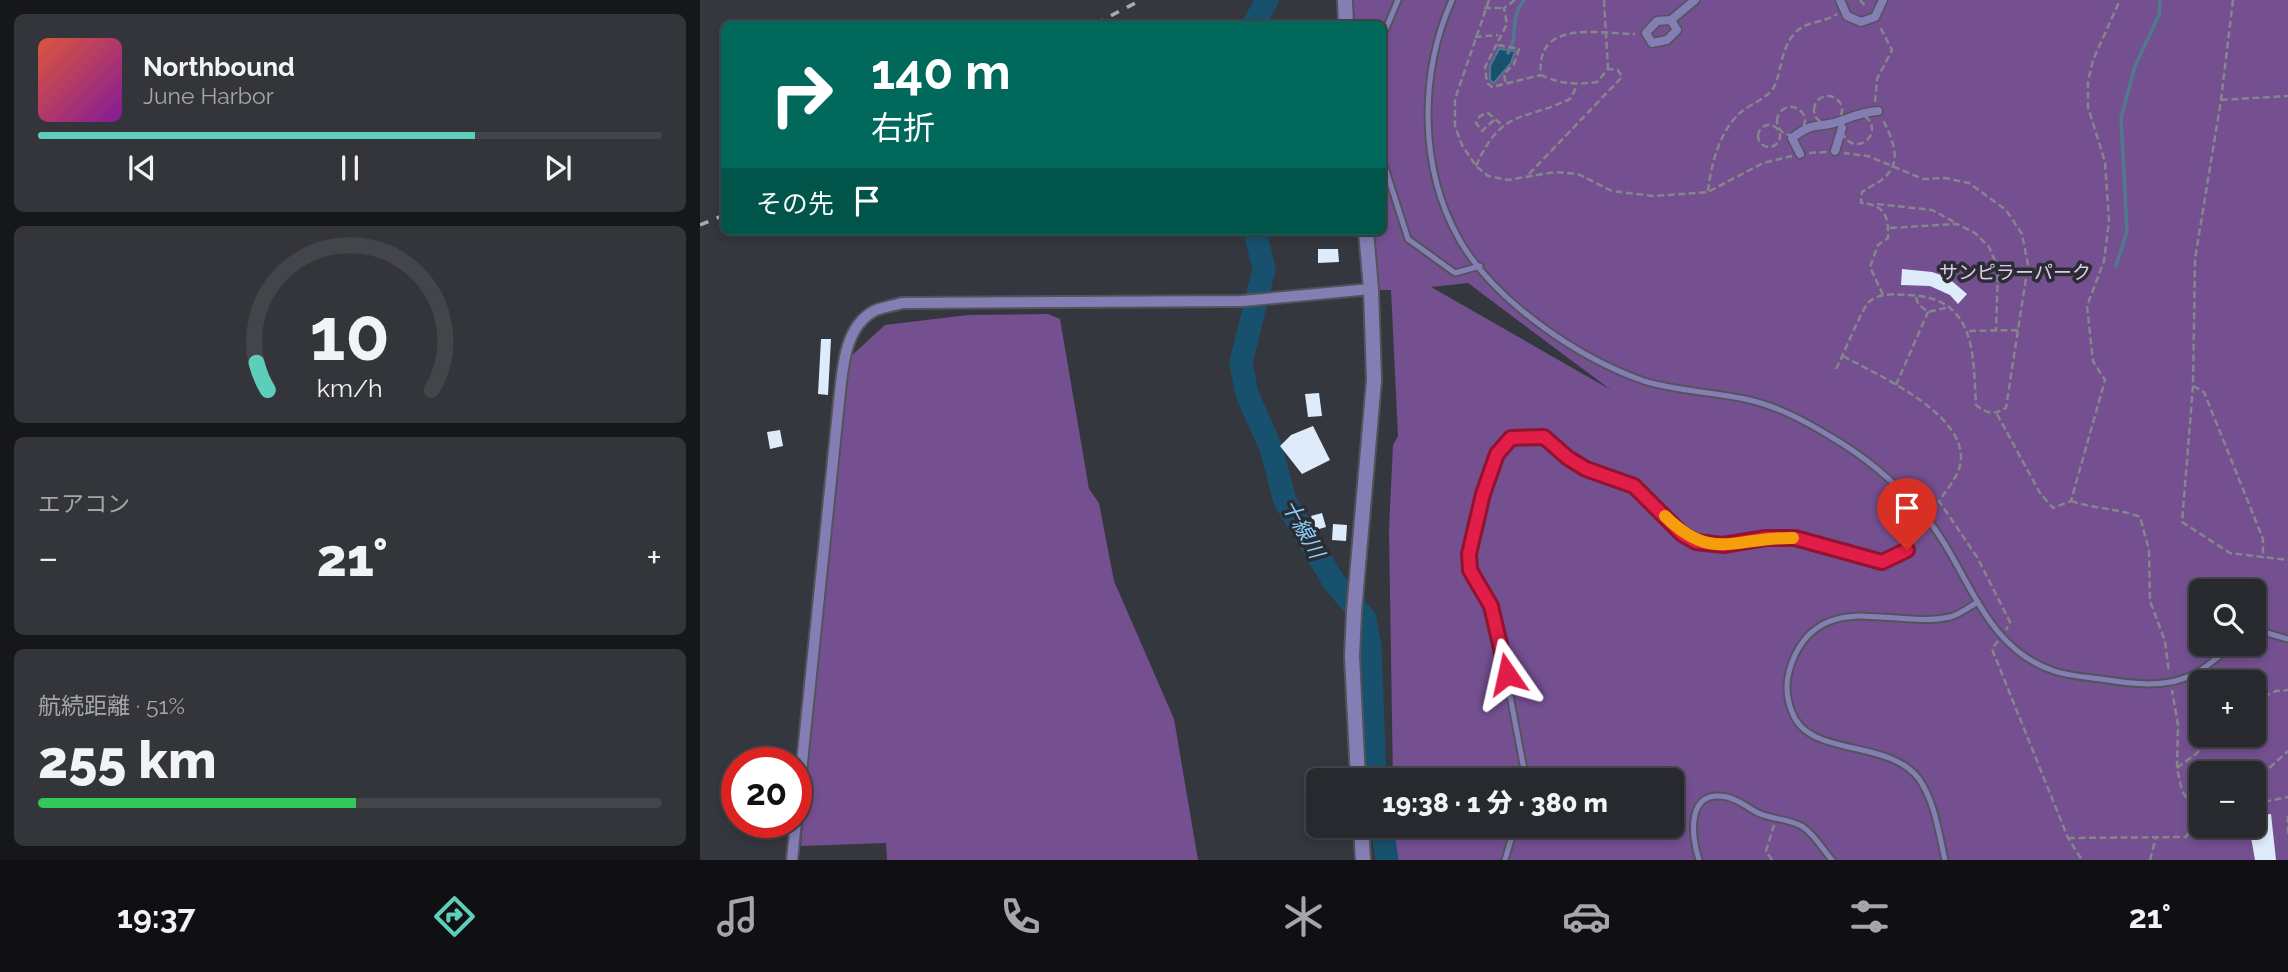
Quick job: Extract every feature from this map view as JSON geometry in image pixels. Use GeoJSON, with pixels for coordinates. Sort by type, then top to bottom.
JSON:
{"type":"FeatureCollection","features":[{"type":"Feature","properties":{"kind":"street"},"geometry":{"type":"LineString","coordinates":[[1345,0],[1346,21]]}},
{"type":"Feature","properties":{"kind":"street"},"geometry":{"type":"LineString","coordinates":[[1671,20],[1677,30],[1667,40],[1652,43],[1646,33],[1657,21],[1671,20],[1695,0]]}},
{"type":"Feature","properties":{"kind":"street"},"geometry":{"type":"LineString","coordinates":[[1840,0],[1842,10],[1847,16],[1861,22],[1875,17],[1883,0]]}},
{"type":"Feature","properties":{"kind":"street"},"geometry":{"type":"LineString","coordinates":[[1800,154],[1792,138],[1810,125],[1834,122],[1853,114],[1878,111]]}},
{"type":"Feature","properties":{"kind":"street"},"geometry":{"type":"LineString","coordinates":[[1835,151],[1842,128]]}},
{"type":"Feature","properties":{"kind":"street"},"geometry":{"type":"LineString","coordinates":[[1357,768],[1352,656],[1353,612],[1374,380],[1366,235]]}},
{"type":"Feature","properties":{"kind":"street"},"geometry":{"type":"LineString","coordinates":[[792,860],[843,368],[850,338],[860,324],[874,311],[902,303],[1242,301],[1371,289]]}},
{"type":"Feature","properties":{"kind":"street"},"geometry":{"type":"LineString","coordinates":[[1362,838],[1363,860]]}},
{"type":"Feature","properties":{"kind":"lane"},"geometry":{"type":"LineString","coordinates":[[1386,28],[1398,0]]}},
{"type":"Feature","properties":{"kind":"lane"},"geometry":{"type":"LineString","coordinates":[[1452,0],[1442,22],[1430,82],[1428,136],[1437,189],[1460,241],[1496,285],[1541,326],[1591,358],[1646,381],[1748,399],[1784,410],[1837,439],[1884,475],[1922,513],[2001,637],[2031,661],[2055,671],[2130,684],[2171,682],[2196,673],[2219,656]]}},
{"type":"Feature","properties":{"kind":"lane"},"geometry":{"type":"LineString","coordinates":[[1386,170],[1408,239],[1455,273],[1480,266]]}},
{"type":"Feature","properties":{"kind":"lane"},"geometry":{"type":"LineString","coordinates":[[1524,768],[1497,627],[1491,606],[1470,570],[1469,554],[1483,494],[1497,454],[1511,438],[1544,437],[1568,458],[1586,469],[1634,486],[1682,534],[1708,545],[1766,538],[1795,538],[1882,562],[1907,550],[1922,513]]}},
{"type":"Feature","properties":{"kind":"lane"},"geometry":{"type":"LineString","coordinates":[[1945,860],[1938,826],[1918,778],[1901,763],[1884,755],[1806,733],[1794,720],[1786,688],[1788,669],[1797,651],[1811,634],[1846,616],[1927,619],[1952,617],[1978,601]]}},
{"type":"Feature","properties":{"kind":"lane"},"geometry":{"type":"LineString","coordinates":[[2266,633],[2288,639]]}},
{"type":"Feature","properties":{"kind":"lane"},"geometry":{"type":"LineString","coordinates":[[1699,860],[1691,827],[1693,816],[1708,800],[1724,796],[1776,819],[1801,826],[1814,836],[1832,860]]}},
{"type":"Feature","properties":{"kind":"lane"},"geometry":{"type":"LineString","coordinates":[[1505,860],[1512,838]]}},
{"type":"Feature","properties":{"kind":"path"},"geometry":{"type":"LineString","coordinates":[[1489,0],[1484,8],[1455,99],[1455,126],[1462,145],[1476,166],[1488,176],[1508,180],[1555,172],[1578,174],[1612,191],[1653,196],[1708,192],[1763,163],[1800,154],[1835,151],[1867,156],[1923,179],[1945,178],[1969,183],[2007,210],[2022,234],[2028,265],[2006,408],[1997,414],[1986,413],[1976,405],[1973,346],[1968,331],[1949,307],[1916,295],[1882,295],[1870,300],[1836,369]]}},
{"type":"Feature","properties":{"kind":"path"},"geometry":{"type":"LineString","coordinates":[[1484,8],[1504,8],[1515,0]]}},
{"type":"Feature","properties":{"kind":"path"},"geometry":{"type":"LineString","coordinates":[[1504,8],[1507,24],[1498,35],[1497,45],[1485,66],[1487,83],[1492,87],[1506,85],[1541,75],[1577,86],[1597,82],[1608,69],[1604,0]]}},
{"type":"Feature","properties":{"kind":"path"},"geometry":{"type":"LineString","coordinates":[[2071,501],[2105,380],[2093,361],[2087,306],[2104,261],[2109,221],[2105,162],[2088,107],[2088,82],[2093,60],[2120,0]]}},
{"type":"Feature","properties":{"kind":"path"},"geometry":{"type":"LineString","coordinates":[[2232,0],[2221,100],[2195,259],[2193,386],[2182,522],[2230,554],[2288,560]]}},
{"type":"Feature","properties":{"kind":"path"},"geometry":{"type":"LineString","coordinates":[[1708,192],[1710,170],[1722,138],[1740,113],[1774,87],[1782,55],[1793,34],[1808,23],[1827,20],[1842,10]]}},
{"type":"Feature","properties":{"kind":"path"},"geometry":{"type":"LineString","coordinates":[[1875,17],[1892,50],[1877,79],[1874,98],[1893,139],[1895,153],[1893,166],[1885,178],[1862,192],[1861,203],[1932,210],[1975,233],[1989,247],[1998,268],[1996,330]]}},
{"type":"Feature","properties":{"kind":"path"},"geometry":{"type":"LineString","coordinates":[[1541,75],[1539,60],[1546,47],[1560,37],[1593,30],[1646,33]]}},
{"type":"Feature","properties":{"kind":"path"},"geometry":{"type":"LineString","coordinates":[[1475,37],[1498,35]]}},
{"type":"Feature","properties":{"kind":"path"},"geometry":{"type":"LineString","coordinates":[[1497,45],[1519,49],[1514,64],[1504,74],[1506,85]]}},
{"type":"Feature","properties":{"kind":"path"},"geometry":{"type":"LineString","coordinates":[[1527,176],[1622,77],[1618,71],[1608,69]]}},
{"type":"Feature","properties":{"kind":"path"},"geometry":{"type":"LineString","coordinates":[[1476,166],[1489,138],[1502,125],[1570,99],[1577,86]]}},
{"type":"Feature","properties":{"kind":"path"},"geometry":{"type":"LineString","coordinates":[[2221,100],[2288,96]]}},
{"type":"Feature","properties":{"kind":"path"},"geometry":{"type":"LineString","coordinates":[[1833,97],[1840,103],[1842,112],[1834,122],[1820,122],[1814,115],[1814,105],[1820,98],[1833,97]]}},
{"type":"Feature","properties":{"kind":"path"},"geometry":{"type":"LineString","coordinates":[[1779,131],[1774,126],[1764,126],[1758,134],[1759,141],[1765,147],[1776,145],[1780,138],[1779,131],[1776,122],[1779,113],[1791,107],[1803,114],[1805,123],[1801,132],[1787,135],[1779,131]]}},
{"type":"Feature","properties":{"kind":"path"},"geometry":{"type":"LineString","coordinates":[[1494,120],[1482,131],[1476,124],[1480,116],[1488,113],[1502,125]]}},
{"type":"Feature","properties":{"kind":"path"},"geometry":{"type":"LineString","coordinates":[[1853,114],[1864,115],[1871,122],[1870,137],[1862,143],[1852,143],[1845,137],[1842,128],[1846,119],[1853,114]]}},
{"type":"Feature","properties":{"kind":"path"},"geometry":{"type":"LineString","coordinates":[[1877,204],[1885,211],[1888,237],[1878,245],[1870,267],[1882,295]]}},
{"type":"Feature","properties":{"kind":"path"},"geometry":{"type":"LineString","coordinates":[[1888,228],[1957,224]]}},
{"type":"Feature","properties":{"kind":"path"},"geometry":{"type":"LineString","coordinates":[[1916,295],[1918,304],[1928,312]]}},
{"type":"Feature","properties":{"kind":"path"},"geometry":{"type":"LineString","coordinates":[[1928,312],[1949,307]]}},
{"type":"Feature","properties":{"kind":"path"},"geometry":{"type":"LineString","coordinates":[[1896,385],[1928,312]]}},
{"type":"Feature","properties":{"kind":"path"},"geometry":{"type":"LineString","coordinates":[[1968,331],[2018,330]]}},
{"type":"Feature","properties":{"kind":"path"},"geometry":{"type":"LineString","coordinates":[[1843,356],[1896,385],[1938,415],[1956,439],[1959,468],[1939,501],[1977,557],[2010,622],[1992,649],[2068,838],[2082,860]]}},
{"type":"Feature","properties":{"kind":"path"},"geometry":{"type":"LineString","coordinates":[[2193,386],[2204,392],[2263,539],[2263,559]]}},
{"type":"Feature","properties":{"kind":"path"},"geometry":{"type":"LineString","coordinates":[[1997,414],[2040,493],[2053,508],[2071,501],[2140,517],[2149,550],[2150,601],[2165,641],[2178,725],[2177,768],[2182,791],[2202,820],[2192,827],[2186,837],[2068,838]]}},
{"type":"Feature","properties":{"kind":"path"},"geometry":{"type":"LineString","coordinates":[[2266,696],[2288,690]]}},
{"type":"Feature","properties":{"kind":"path"},"geometry":{"type":"LineString","coordinates":[[2177,768],[2202,747]]}},
{"type":"Feature","properties":{"kind":"path"},"geometry":{"type":"LineString","coordinates":[[2266,771],[2288,751]]}},
{"type":"Feature","properties":{"kind":"path"},"geometry":{"type":"LineString","coordinates":[[2266,802],[2288,797]]}},
{"type":"Feature","properties":{"kind":"path"},"geometry":{"type":"LineString","coordinates":[[2288,816],[2288,835]]}},
{"type":"Feature","properties":{"kind":"path"},"geometry":{"type":"LineString","coordinates":[[1773,860],[1766,851],[1776,819]]}},
{"type":"Feature","properties":{"kind":"path"},"geometry":{"type":"LineString","coordinates":[[2150,860],[2156,837]]}},
{"type":"Feature","properties":{"kind":"green space","name":"サンピラーパーク"},"geometry":{"type":"Polygon","coordinates":[[[1353,0],[2288,0],[2288,860],[1394,860],[1394,838],[1684,838],[1684,768],[1393,768],[1389,530],[1393,445],[1398,436],[1391,290],[1377,290],[1372,235],[1386,235],[1386,21],[1355,21],[1353,0]],[[1468,283],[1431,287],[1611,390],[1468,283]]]}},
{"type":"Feature","properties":{"kind":"green space"},"geometry":{"type":"Polygon","coordinates":[[[1048,314],[1060,319],[1089,489],[1099,503],[1114,581],[1174,719],[1198,860],[887,860],[886,843],[801,846],[802,838],[812,838],[812,747],[809,747],[824,543],[849,358],[885,325],[968,315],[1048,314]]]}},
{"type":"Feature","properties":{"kind":"water"},"geometry":{"type":"Polygon","coordinates":[[[1499,49],[1515,51],[1511,63],[1494,83],[1490,80],[1490,66],[1499,49]]]}},
{"type":"Feature","properties":{"kind":"building"},"geometry":{"type":"Polygon","coordinates":[[[1318,249],[1338,249],[1339,262],[1318,263],[1318,249]]]}},
{"type":"Feature","properties":{"kind":"building"},"geometry":{"type":"Polygon","coordinates":[[[1902,269],[1932,272],[1947,277],[1967,294],[1958,304],[1950,295],[1930,286],[1901,285],[1902,269]]]}},
{"type":"Feature","properties":{"kind":"building"},"geometry":{"type":"Polygon","coordinates":[[[821,339],[831,339],[828,395],[818,394],[821,339]]]}},
{"type":"Feature","properties":{"kind":"building"},"geometry":{"type":"Polygon","coordinates":[[[1319,393],[1322,416],[1308,417],[1305,394],[1319,393]]]}},
{"type":"Feature","properties":{"kind":"building"},"geometry":{"type":"Polygon","coordinates":[[[1313,426],[1330,460],[1302,474],[1280,446],[1291,435],[1313,426]]]}},
{"type":"Feature","properties":{"kind":"building"},"geometry":{"type":"Polygon","coordinates":[[[780,430],[783,446],[770,449],[767,432],[780,430]]]}},
{"type":"Feature","properties":{"kind":"building"},"geometry":{"type":"Polygon","coordinates":[[[1322,513],[1326,527],[1316,530],[1311,516],[1322,513]]]}},
{"type":"Feature","properties":{"kind":"building"},"geometry":{"type":"Polygon","coordinates":[[[1333,524],[1347,525],[1346,541],[1332,540],[1333,524]]]}},
{"type":"Feature","properties":{"kind":"building"},"geometry":{"type":"Polygon","coordinates":[[[2271,814],[2276,860],[2255,860],[2251,838],[2266,838],[2266,815],[2271,814]]]}},
{"type":"Feature","properties":{"kind":"waterway","name":"十線川"},"geometry":{"type":"LineString","coordinates":[[1256,21],[1267,0]]}},
{"type":"Feature","properties":{"kind":"waterway"},"geometry":{"type":"LineString","coordinates":[[1508,53],[1519,6],[1524,0]]}},
{"type":"Feature","properties":{"kind":"waterway"},"geometry":{"type":"LineString","coordinates":[[2116,266],[2127,231],[2121,118],[2135,66],[2159,15],[2160,0]]}},
{"type":"Feature","properties":{"kind":"waterway","name":"十線川"},"geometry":{"type":"LineString","coordinates":[[1256,235],[1264,269],[1241,363],[1247,394],[1271,448],[1285,501],[1334,582],[1365,619],[1370,647],[1375,768]]}},
{"type":"Feature","properties":{"kind":"waterway","name":"十線川"},"geometry":{"type":"LineString","coordinates":[[1384,838],[1387,860]]}},
{"type":"Feature","properties":{"kind":"railway"},"geometry":{"type":"LineString","coordinates":[[1101,21],[1141,0]]}},
{"type":"Feature","properties":{"kind":"railway"},"geometry":{"type":"LineString","coordinates":[[700,225],[721,216]]}},
{"type":"Feature","properties":{"kind":"slow traffic"},"geometry":{"type":"LineString","coordinates":[[1665,516],[1682,534],[1708,545],[1766,538],[1793,538]]}},
{"type":"Feature","properties":{"kind":"route"},"geometry":{"type":"LineString","coordinates":[[1507,674],[1491,606],[1470,570],[1469,554],[1483,494],[1497,454],[1511,438],[1527,435],[1544,437],[1568,458],[1586,469],[1634,486],[1682,534],[1696,542],[1723,545],[1745,540],[1795,538],[1882,562],[1907,550]]}}]}
